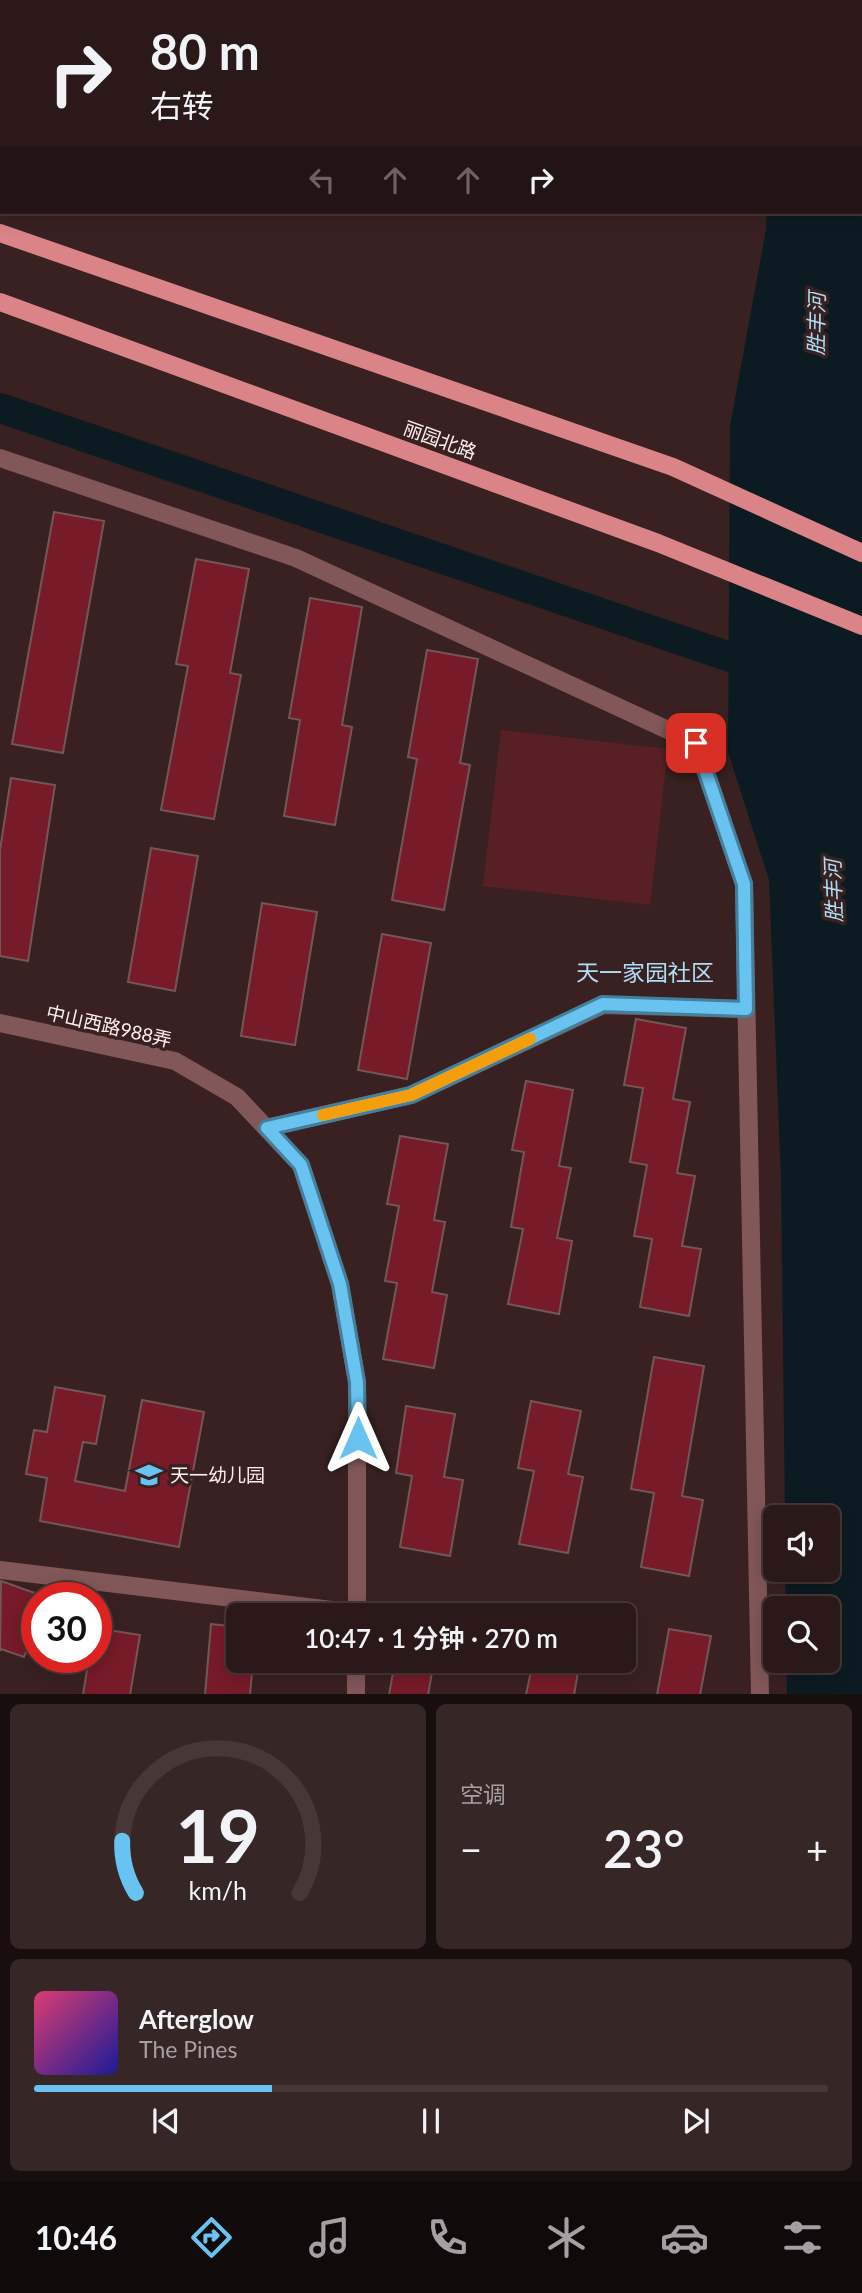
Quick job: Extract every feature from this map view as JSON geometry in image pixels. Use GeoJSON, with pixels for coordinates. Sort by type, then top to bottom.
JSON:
{"type":"FeatureCollection","features":[{"type":"Feature","properties":{"kind":"main road"},"geometry":{"type":"LineString","coordinates":[[0,233],[673,467],[862,553]]}},
{"type":"Feature","properties":{"kind":"main road","name":"丽园北路"},"geometry":{"type":"LineString","coordinates":[[0,302],[658,542],[862,626]]}},
{"type":"Feature","properties":{"kind":"street"},"geometry":{"type":"LineString","coordinates":[[0,458],[296,558],[696,743],[744,884],[760,1694]]}},
{"type":"Feature","properties":{"kind":"street"},"geometry":{"type":"LineString","coordinates":[[267,1128],[411,1095],[603,1004],[746,1009]]}},
{"type":"Feature","properties":{"kind":"street","name":"中山西路988弄"},"geometry":{"type":"LineString","coordinates":[[0,1023],[175,1061],[237,1097],[301,1165],[340,1284],[357,1382],[357,1603]]}},
{"type":"Feature","properties":{"kind":"street"},"geometry":{"type":"LineString","coordinates":[[0,1570],[268,1603]]}},
{"type":"Feature","properties":{"kind":"street"},"geometry":{"type":"LineString","coordinates":[[356,1673],[356,1694]]}},
{"type":"Feature","properties":{"kind":"shaded area"},"geometry":{"type":"Polygon","coordinates":[[[501,730],[668,749],[650,905],[483,886],[501,730]]]}},
{"type":"Feature","properties":{"kind":"water","name":"胜丰河"},"geometry":{"type":"Polygon","coordinates":[[[767,214],[862,214],[862,1694],[787,1694],[786,1673],[840,1673],[840,1596],[786,1596],[785,1582],[840,1582],[840,1505],[785,1505],[781,1179],[769,880],[728,752],[730,426],[767,214]]]}},
{"type":"Feature","properties":{"kind":"building"},"geometry":{"type":"Polygon","coordinates":[[[54,512],[104,521],[63,753],[12,744],[54,512]]]}},
{"type":"Feature","properties":{"kind":"building"},"geometry":{"type":"Polygon","coordinates":[[[196,559],[249,569],[230,673],[241,675],[214,819],[161,810],[188,666],[176,664],[196,559]]]}},
{"type":"Feature","properties":{"kind":"building"},"geometry":{"type":"Polygon","coordinates":[[[310,598],[362,607],[342,725],[352,727],[335,825],[284,816],[300,720],[289,718],[310,598]]]}},
{"type":"Feature","properties":{"kind":"building"},"geometry":{"type":"Polygon","coordinates":[[[427,650],[478,659],[460,763],[470,765],[444,910],[392,900],[417,759],[408,757],[427,650]]]}},
{"type":"Feature","properties":{"kind":"building"},"geometry":{"type":"Polygon","coordinates":[[[11,778],[55,785],[28,961],[0,956],[0,850],[11,778]]]}},
{"type":"Feature","properties":{"kind":"building"},"geometry":{"type":"Polygon","coordinates":[[[151,848],[198,856],[175,991],[128,982],[151,848]]]}},
{"type":"Feature","properties":{"kind":"building"},"geometry":{"type":"Polygon","coordinates":[[[262,903],[317,912],[295,1045],[241,1036],[262,903]]]}},
{"type":"Feature","properties":{"kind":"building"},"geometry":{"type":"Polygon","coordinates":[[[382,934],[431,943],[407,1079],[358,1070],[382,934]]]}},
{"type":"Feature","properties":{"kind":"building"},"geometry":{"type":"Polygon","coordinates":[[[636,1019],[686,1028],[673,1099],[690,1102],[677,1173],[695,1176],[682,1246],[701,1249],[689,1316],[640,1307],[652,1239],[634,1236],[647,1165],[630,1162],[643,1088],[624,1085],[636,1019]]]}},
{"type":"Feature","properties":{"kind":"building"},"geometry":{"type":"Polygon","coordinates":[[[526,1081],[573,1090],[559,1166],[571,1168],[557,1238],[572,1241],[559,1314],[508,1304],[523,1229],[511,1227],[524,1152],[512,1150],[526,1081]]]}},
{"type":"Feature","properties":{"kind":"building"},"geometry":{"type":"Polygon","coordinates":[[[400,1136],[448,1144],[434,1220],[445,1222],[432,1292],[447,1295],[434,1368],[383,1359],[397,1283],[385,1281],[399,1206],[387,1204],[400,1136]]]}},
{"type":"Feature","properties":{"kind":"building"},"geometry":{"type":"Polygon","coordinates":[[[654,1357],[704,1366],[682,1496],[703,1500],[689,1576],[641,1567],[654,1493],[631,1489],[654,1357]]]}},
{"type":"Feature","properties":{"kind":"building"},"geometry":{"type":"Polygon","coordinates":[[[55,1387],[105,1396],[96,1444],[83,1442],[75,1481],[125,1491],[142,1400],[204,1412],[179,1547],[40,1521],[47,1478],[26,1474],[34,1430],[47,1432],[55,1387]]]}},
{"type":"Feature","properties":{"kind":"building"},"geometry":{"type":"Polygon","coordinates":[[[531,1401],[581,1411],[568,1474],[583,1477],[568,1553],[519,1544],[534,1471],[518,1468],[531,1401]]]}},
{"type":"Feature","properties":{"kind":"building"},"geometry":{"type":"Polygon","coordinates":[[[406,1406],[455,1414],[444,1477],[463,1480],[450,1556],[400,1547],[412,1476],[396,1473],[406,1406]]]}},
{"type":"Feature","properties":{"kind":"building"},"geometry":{"type":"Polygon","coordinates":[[[1,1581],[21,1588],[21,1656],[1,1649],[0,1651],[1,1581]]]}},
{"type":"Feature","properties":{"kind":"building"},"geometry":{"type":"Polygon","coordinates":[[[211,1624],[226,1626],[226,1673],[252,1673],[250,1694],[205,1694],[211,1624]]]}},
{"type":"Feature","properties":{"kind":"building"},"geometry":{"type":"Polygon","coordinates":[[[669,1629],[711,1636],[700,1694],[657,1694],[669,1629]]]}},
{"type":"Feature","properties":{"kind":"building"},"geometry":{"type":"Polygon","coordinates":[[[112,1631],[140,1635],[130,1694],[83,1694],[86,1673],[112,1673],[112,1631]]]}},
{"type":"Feature","properties":{"kind":"building"},"geometry":{"type":"Polygon","coordinates":[[[393,1673],[432,1673],[428,1694],[389,1694],[393,1673]]]}},
{"type":"Feature","properties":{"kind":"building"},"geometry":{"type":"Polygon","coordinates":[[[531,1673],[578,1673],[574,1694],[526,1694],[531,1673]]]}},
{"type":"Feature","properties":{"kind":"waterway"},"geometry":{"type":"LineString","coordinates":[[0,408],[768,670]]}},
{"type":"Feature","properties":{"kind":"slow traffic"},"geometry":{"type":"LineString","coordinates":[[323,1115],[411,1095],[530,1039]]}},
{"type":"Feature","properties":{"kind":"place","name":"天一幼儿园"},"geometry":{"type":"Point","coordinates":[149,1475]}},
{"type":"Feature","properties":{"kind":"district","name":"天一家园社区"},"geometry":{"type":"Point","coordinates":[645,973]}},
{"type":"Feature","properties":{"kind":"route"},"geometry":{"type":"LineString","coordinates":[[358,1438],[357,1382],[340,1284],[301,1165],[267,1128],[411,1095],[603,1004],[746,1009],[744,884],[696,743]]}}]}
